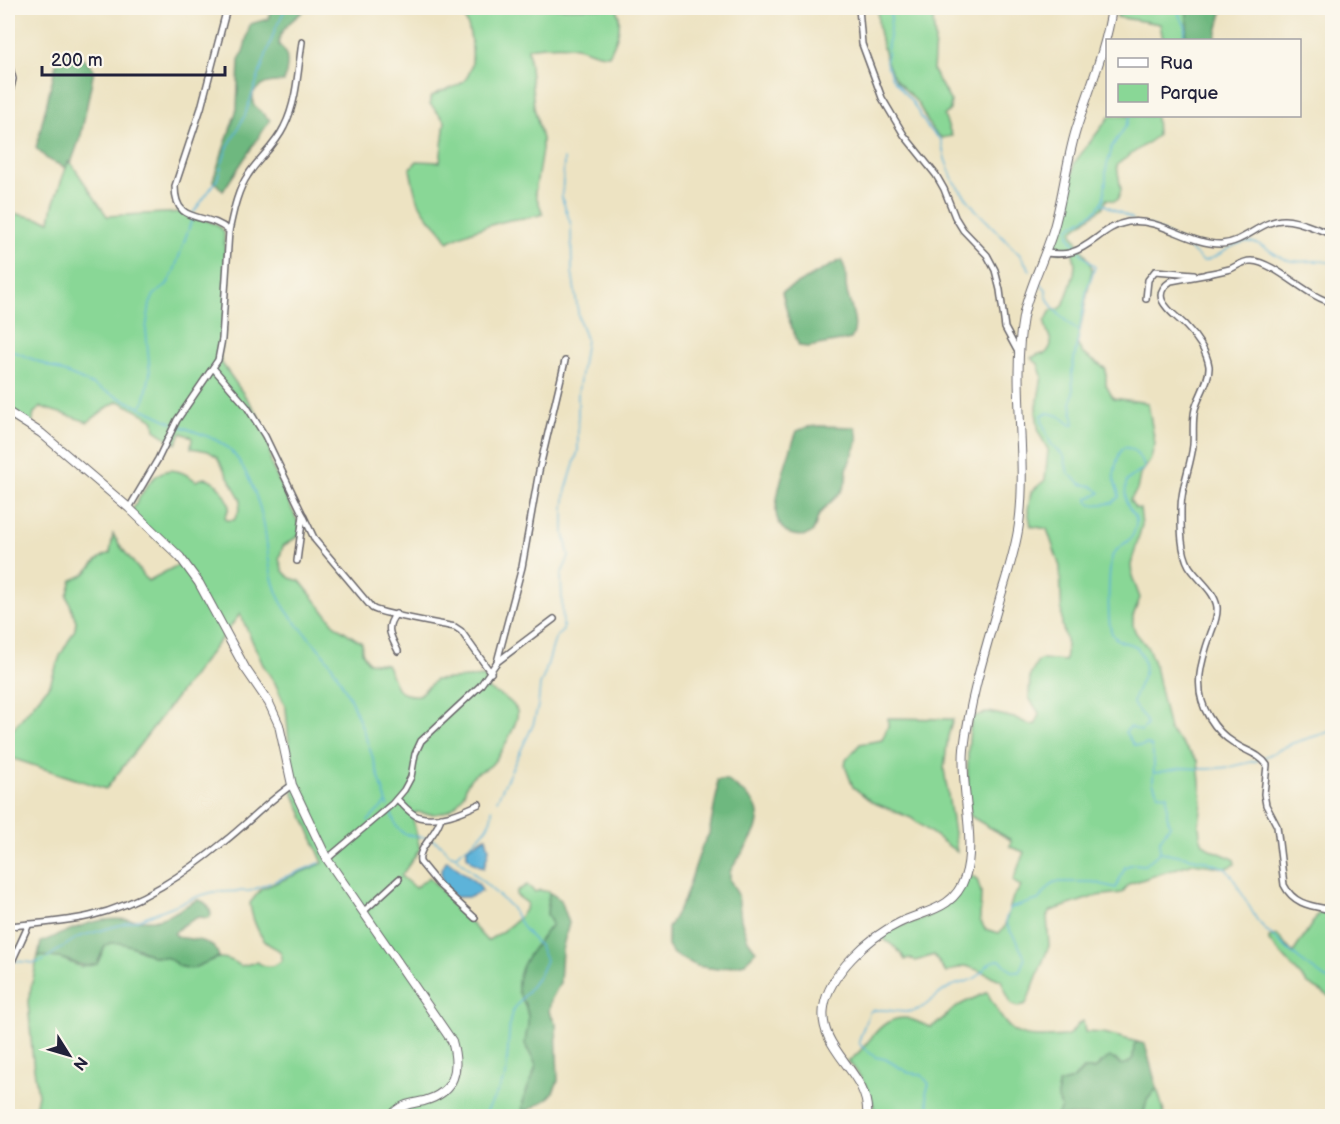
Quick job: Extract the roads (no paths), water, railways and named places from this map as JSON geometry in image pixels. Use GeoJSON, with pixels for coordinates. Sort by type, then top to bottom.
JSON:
{"type":"FeatureCollection","features":[{"type":"Feature","properties":{"kind":"main road"},"geometry":{"type":"LineString","coordinates":[[1107,39],[1112,8]]}},
{"type":"Feature","properties":{"kind":"main road"},"geometry":{"type":"LineString","coordinates":[[867,1116],[868,1107],[863,1089],[828,1039],[823,1012],[825,998],[833,982],[850,960],[887,929],[920,914],[938,909],[949,902],[959,891],[966,874],[969,847],[963,771],[964,749],[971,708],[1019,523],[1022,443],[1019,354],[1023,317],[1059,209],[1076,131],[1106,41]]}},
{"type":"Feature","properties":{"kind":"main road"},"geometry":{"type":"LineString","coordinates":[[8,412],[41,433],[129,508],[180,557],[199,582],[245,668],[269,703],[279,725],[292,785],[327,859],[442,1024],[452,1041],[457,1057],[455,1074],[450,1087],[440,1095],[407,1104],[397,1109],[391,1116]]}},
{"type":"Feature","properties":{"kind":"street"},"geometry":{"type":"LineString","coordinates":[[226,8],[190,147],[175,186],[175,197],[182,211],[188,215],[215,221],[228,231]]}},
{"type":"Feature","properties":{"kind":"street"},"geometry":{"type":"LineString","coordinates":[[859,8],[862,44],[882,98],[904,135],[936,175],[963,230],[987,255],[995,270],[1000,290],[1005,328],[1019,354]]}},
{"type":"Feature","properties":{"kind":"street"},"geometry":{"type":"LineString","coordinates":[[129,508],[177,420],[214,369],[221,351],[228,231],[238,194],[246,177],[276,143],[286,124],[294,97],[302,42]]}},
{"type":"Feature","properties":{"kind":"street"},"geometry":{"type":"LineString","coordinates":[[8,60],[13,79],[8,100]]}},
{"type":"Feature","properties":{"kind":"street"},"geometry":{"type":"LineString","coordinates":[[1045,253],[1062,254],[1078,250],[1113,226],[1129,222],[1146,223],[1192,238],[1220,244],[1233,243],[1273,222],[1285,220],[1332,234]]}},
{"type":"Feature","properties":{"kind":"street"},"geometry":{"type":"LineString","coordinates":[[1332,302],[1320,298],[1302,286],[1253,261],[1209,274],[1171,281],[1166,285],[1162,295],[1164,306],[1196,338],[1209,367],[1208,376],[1194,412],[1193,445],[1181,507],[1183,549],[1188,563],[1212,595],[1217,606],[1200,670],[1199,685],[1202,702],[1208,716],[1219,730],[1233,743],[1264,760],[1267,765],[1264,794],[1266,805],[1277,826],[1284,885],[1288,893],[1301,903],[1332,910]]}},
{"type":"Feature","properties":{"kind":"street"},"geometry":{"type":"LineString","coordinates":[[1146,299],[1148,280],[1155,271],[1209,274]]}},
{"type":"Feature","properties":{"kind":"street"},"geometry":{"type":"LineString","coordinates":[[327,859],[395,802],[411,777],[415,754],[421,741],[491,673],[497,662],[522,567],[539,471],[565,361]]}},
{"type":"Feature","properties":{"kind":"street"},"geometry":{"type":"LineString","coordinates":[[214,369],[247,407],[259,426],[315,540],[372,608],[382,613],[455,627],[491,673]]}},
{"type":"Feature","properties":{"kind":"street"},"geometry":{"type":"LineString","coordinates":[[297,561],[303,515]]}},
{"type":"Feature","properties":{"kind":"street"},"geometry":{"type":"LineString","coordinates":[[396,614],[388,626],[388,632],[398,651]]}},
{"type":"Feature","properties":{"kind":"street"},"geometry":{"type":"LineString","coordinates":[[497,662],[554,619]]}},
{"type":"Feature","properties":{"kind":"street"},"geometry":{"type":"LineString","coordinates":[[8,926],[89,916],[133,902],[159,888],[222,843],[270,800],[292,785]]}},
{"type":"Feature","properties":{"kind":"street"},"geometry":{"type":"LineString","coordinates":[[395,802],[419,817],[441,817],[479,804]]}},
{"type":"Feature","properties":{"kind":"street"},"geometry":{"type":"LineString","coordinates":[[441,817],[440,825],[420,854],[420,862],[438,884],[475,918]]}},
{"type":"Feature","properties":{"kind":"street"},"geometry":{"type":"LineString","coordinates":[[363,912],[399,879]]}},
{"type":"Feature","properties":{"kind":"street"},"geometry":{"type":"LineString","coordinates":[[8,970],[30,924]]}},
{"type":"Feature","properties":{"kind":"water"},"geometry":{"type":"Polygon","coordinates":[[[486,837],[489,849],[484,868],[472,862],[467,856],[467,848],[486,837]]]}},
{"type":"Feature","properties":{"kind":"water"},"geometry":{"type":"Polygon","coordinates":[[[447,860],[479,885],[482,891],[470,897],[455,897],[442,885],[441,869],[447,860]]]}},
{"type":"Feature","properties":{"kind":"waterway"},"geometry":{"type":"LineString","coordinates":[[193,213],[217,180],[226,151],[245,115],[276,27],[286,8]]}},
{"type":"Feature","properties":{"kind":"waterway"},"geometry":{"type":"LineString","coordinates":[[888,8],[891,18],[886,62],[892,78],[912,102],[928,128],[941,140],[954,182],[976,210],[1020,255],[1030,270]]}},
{"type":"Feature","properties":{"kind":"waterway"},"geometry":{"type":"LineString","coordinates":[[1178,8],[1186,27],[1184,36],[1180,39]]}},
{"type":"Feature","properties":{"kind":"waterway"},"geometry":{"type":"LineString","coordinates":[[1077,248],[1070,238],[1068,229],[1094,212],[1102,202],[1111,148],[1130,117]]}},
{"type":"Feature","properties":{"kind":"waterway"},"geometry":{"type":"LineString","coordinates":[[497,800],[533,725],[540,685],[555,639],[563,630],[561,575],[569,557],[564,533],[564,508],[566,490],[578,451],[578,393],[586,339],[579,319],[572,272],[571,225],[562,198],[564,159]]}},
{"type":"Feature","properties":{"kind":"waterway"},"geometry":{"type":"LineString","coordinates":[[1103,204],[1133,219]]}},
{"type":"Feature","properties":{"kind":"waterway"},"geometry":{"type":"LineString","coordinates":[[141,407],[144,403],[150,374],[146,329],[150,304],[154,295],[166,286],[173,274],[192,219]]}},
{"type":"Feature","properties":{"kind":"waterway"},"geometry":{"type":"LineString","coordinates":[[1148,225],[1185,245],[1203,261],[1239,243],[1251,242],[1287,260],[1332,263]]}},
{"type":"Feature","properties":{"kind":"waterway"},"geometry":{"type":"LineString","coordinates":[[959,1116],[929,1108],[926,1093],[929,1084],[921,1074],[909,1073],[885,1059],[875,1057],[861,1046],[859,1042],[861,1034],[870,1011],[915,1011],[952,986],[975,978],[996,960],[1000,960],[1012,971],[1019,972],[1025,958],[1006,922],[1011,908],[1038,900],[1054,882],[1093,882],[1116,888],[1125,867],[1133,864],[1145,865],[1160,852],[1160,840],[1170,825],[1167,815],[1167,795],[1158,794],[1153,783],[1152,747],[1147,744],[1134,745],[1125,732],[1130,727],[1141,731],[1147,725],[1133,703],[1145,671],[1142,657],[1137,647],[1118,640],[1113,635],[1109,619],[1112,558],[1114,553],[1132,537],[1136,524],[1135,517],[1126,502],[1126,483],[1145,467],[1137,453],[1123,448],[1117,460],[1114,475],[1119,497],[1112,503],[1092,505],[1088,498],[1100,492],[1092,486],[1081,484],[1068,473],[1064,456],[1051,444],[1042,422],[1042,415],[1048,413],[1060,416],[1071,425],[1074,424],[1071,403],[1072,371],[1087,289],[1095,267],[1080,252]]}},
{"type":"Feature","properties":{"kind":"waterway"},"geometry":{"type":"LineString","coordinates":[[1037,281],[1046,289],[1046,295],[1052,307],[1078,331]]}},
{"type":"Feature","properties":{"kind":"waterway"},"geometry":{"type":"LineString","coordinates":[[8,349],[80,379],[173,423]]}},
{"type":"Feature","properties":{"kind":"waterway"},"geometry":{"type":"LineString","coordinates":[[178,425],[219,442],[233,453],[243,468],[260,509],[270,568],[277,593],[288,613],[325,657],[342,682],[365,734],[388,806]]}},
{"type":"Feature","properties":{"kind":"waterway"},"geometry":{"type":"LineString","coordinates":[[1263,758],[1293,743],[1332,731]]}},
{"type":"Feature","properties":{"kind":"waterway"},"geometry":{"type":"LineString","coordinates":[[1154,773],[1182,768],[1230,767],[1259,760]]}},
{"type":"Feature","properties":{"kind":"waterway"},"geometry":{"type":"LineString","coordinates":[[368,821],[386,803]]}},
{"type":"Feature","properties":{"kind":"waterway"},"geometry":{"type":"LineString","coordinates":[[456,855],[485,830],[489,824],[492,809]]}},
{"type":"Feature","properties":{"kind":"waterway"},"geometry":{"type":"LineString","coordinates":[[390,810],[396,826],[404,834],[427,838]]}},
{"type":"Feature","properties":{"kind":"waterway"},"geometry":{"type":"LineString","coordinates":[[432,839],[443,846],[449,854],[455,856],[511,907],[523,928],[540,947],[546,960],[539,976],[514,1009],[510,1019],[506,1076],[484,1116]]}},
{"type":"Feature","properties":{"kind":"waterway"},"geometry":{"type":"LineString","coordinates":[[1161,852],[1203,860],[1225,868],[1257,920],[1266,930],[1300,960],[1332,983]]}},
{"type":"Feature","properties":{"kind":"waterway"},"geometry":{"type":"LineString","coordinates":[[16,961],[34,963],[42,961],[78,937],[140,919],[213,892],[250,891],[320,863]]}},
{"type":"Feature","properties":{"kind":"waterway"},"geometry":{"type":"LineString","coordinates":[[974,1116],[988,1116]]}}]}
